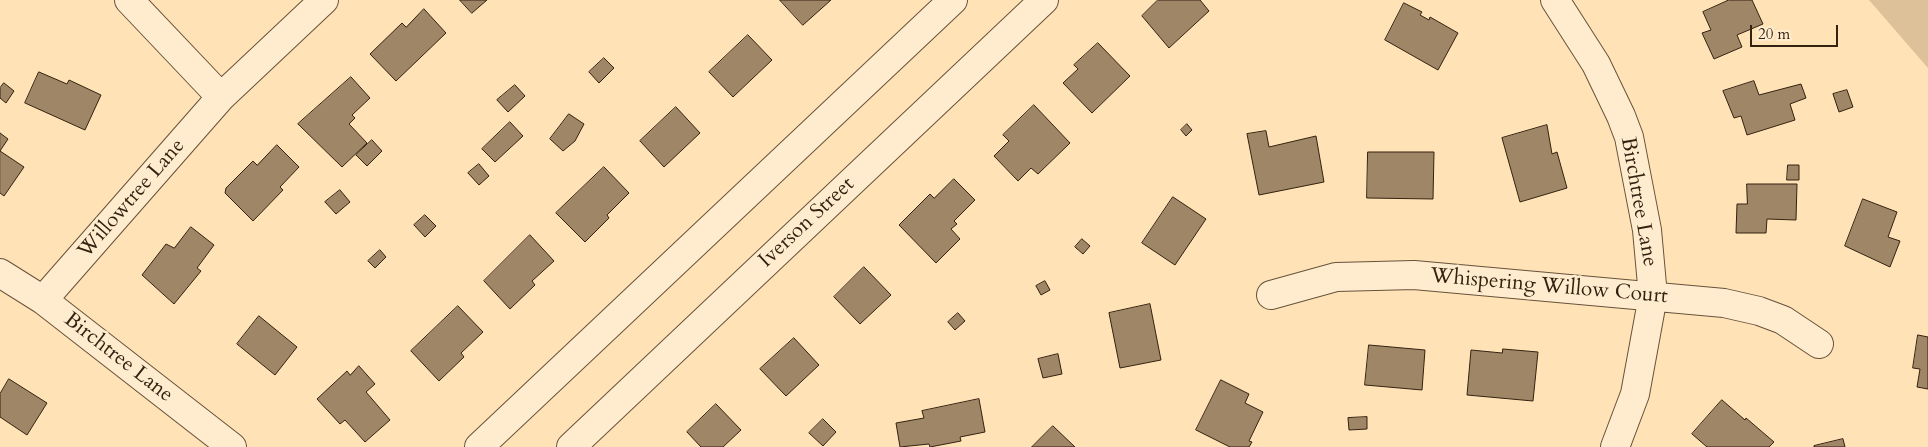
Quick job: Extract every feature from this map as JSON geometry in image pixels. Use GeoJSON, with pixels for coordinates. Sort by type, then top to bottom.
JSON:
{"type":"FeatureCollection","features":[{"type":"Feature","properties":{"kind":"street"},"geometry":{"type":"LineString","coordinates":[[130,0],[221,97]]}},
{"type":"Feature","properties":{"kind":"street","name":"Willowtree Lane"},"geometry":{"type":"LineString","coordinates":[[43,300],[221,97],[324,0]]}},
{"type":"Feature","properties":{"kind":"street"},"geometry":{"type":"LineString","coordinates":[[479,447],[953,0]]}},
{"type":"Feature","properties":{"kind":"street","name":"Iverson Street"},"geometry":{"type":"LineString","coordinates":[[571,447],[1044,0]]}},
{"type":"Feature","properties":{"kind":"street","name":"Birchtree Lane"},"geometry":{"type":"LineString","coordinates":[[1555,0],[1596,64],[1629,137],[1647,230],[1653,296],[1635,394],[1615,447]]}},
{"type":"Feature","properties":{"kind":"street","name":"Birchtree Lane"},"geometry":{"type":"LineString","coordinates":[[0,272],[43,300],[232,447]]}},
{"type":"Feature","properties":{"kind":"street","name":"Whispering Willow Court"},"geometry":{"type":"LineString","coordinates":[[1271,295],[1336,278],[1414,275],[1653,296],[1724,303],[1759,311],[1783,320],[1819,344]]}},
{"type":"Feature","properties":{"kind":"shaded area"},"geometry":{"type":"Polygon","coordinates":[[[1869,0],[1928,0],[1928,68],[1869,0]]]}},
{"type":"Feature","properties":{"kind":"building"},"geometry":{"type":"Polygon","coordinates":[[[460,0],[487,0],[472,13],[460,0]]]}},
{"type":"Feature","properties":{"kind":"building"},"geometry":{"type":"Polygon","coordinates":[[[780,0],[831,0],[803,25],[780,0]]]}},
{"type":"Feature","properties":{"kind":"building"},"geometry":{"type":"Polygon","coordinates":[[[1158,0],[1200,0],[1209,11],[1169,48],[1142,16],[1158,0]]]}},
{"type":"Feature","properties":{"kind":"building"},"geometry":{"type":"Polygon","coordinates":[[[1729,0],[1752,0],[1763,24],[1737,35],[1742,47],[1714,59],[1702,33],[1711,30],[1703,12],[1729,0]]]}},
{"type":"Feature","properties":{"kind":"building"},"geometry":{"type":"Polygon","coordinates":[[[1404,3],[1422,12],[1420,15],[1429,20],[1430,17],[1458,33],[1438,70],[1385,40],[1404,3]]]}},
{"type":"Feature","properties":{"kind":"building"},"geometry":{"type":"Polygon","coordinates":[[[424,9],[446,33],[396,81],[370,54],[402,23],[406,27],[424,9]]]}},
{"type":"Feature","properties":{"kind":"building"},"geometry":{"type":"Polygon","coordinates":[[[748,35],[772,60],[733,97],[709,72],[748,35]]]}},
{"type":"Feature","properties":{"kind":"building"},"geometry":{"type":"Polygon","coordinates":[[[1098,43],[1130,76],[1092,113],[1063,83],[1078,69],[1074,65],[1098,43]]]}},
{"type":"Feature","properties":{"kind":"building"},"geometry":{"type":"Polygon","coordinates":[[[604,58],[614,68],[599,83],[589,72],[604,58]]]}},
{"type":"Feature","properties":{"kind":"building"},"geometry":{"type":"Polygon","coordinates":[[[39,72],[67,84],[69,80],[101,95],[85,130],[25,103],[39,72]]]}},
{"type":"Feature","properties":{"kind":"building"},"geometry":{"type":"Polygon","coordinates":[[[351,77],[370,98],[352,115],[355,118],[349,124],[367,143],[342,167],[298,124],[351,77]]]}},
{"type":"Feature","properties":{"kind":"building"},"geometry":{"type":"Polygon","coordinates":[[[1754,81],[1759,95],[1801,84],[1806,98],[1790,104],[1795,120],[1747,135],[1741,116],[1734,118],[1723,91],[1754,81]]]}},
{"type":"Feature","properties":{"kind":"building"},"geometry":{"type":"Polygon","coordinates":[[[4,83],[14,91],[6,103],[0,98],[0,88],[4,83]]]}},
{"type":"Feature","properties":{"kind":"building"},"geometry":{"type":"Polygon","coordinates":[[[515,85],[525,96],[508,112],[497,100],[515,85]]]}},
{"type":"Feature","properties":{"kind":"building"},"geometry":{"type":"Polygon","coordinates":[[[1847,90],[1853,107],[1839,112],[1833,94],[1847,90]]]}},
{"type":"Feature","properties":{"kind":"building"},"geometry":{"type":"Polygon","coordinates":[[[1034,105],[1070,143],[1038,174],[1031,168],[1018,181],[994,156],[1009,141],[1003,135],[1034,105]]]}},
{"type":"Feature","properties":{"kind":"building"},"geometry":{"type":"Polygon","coordinates":[[[676,107],[700,133],[664,167],[640,141],[676,107]]]}},
{"type":"Feature","properties":{"kind":"building"},"geometry":{"type":"Polygon","coordinates":[[[569,114],[584,124],[575,141],[563,151],[550,139],[569,114]]]}},
{"type":"Feature","properties":{"kind":"building"},"geometry":{"type":"Polygon","coordinates":[[[510,122],[523,136],[495,162],[482,149],[510,122]]]}},
{"type":"Feature","properties":{"kind":"building"},"geometry":{"type":"Polygon","coordinates":[[[1187,124],[1192,130],[1186,136],[1181,130],[1187,124]]]}},
{"type":"Feature","properties":{"kind":"building"},"geometry":{"type":"Polygon","coordinates":[[[1547,125],[1552,154],[1557,152],[1567,188],[1520,202],[1502,138],[1547,125]]]}},
{"type":"Feature","properties":{"kind":"building"},"geometry":{"type":"Polygon","coordinates":[[[1266,131],[1269,147],[1316,136],[1324,182],[1259,195],[1247,134],[1266,131]]]}},
{"type":"Feature","properties":{"kind":"building"},"geometry":{"type":"Polygon","coordinates":[[[0,133],[8,139],[0,151],[0,133]]]}},
{"type":"Feature","properties":{"kind":"building"},"geometry":{"type":"Polygon","coordinates":[[[372,140],[382,151],[367,166],[356,155],[372,140]]]}},
{"type":"Feature","properties":{"kind":"building"},"geometry":{"type":"Polygon","coordinates":[[[277,145],[299,167],[280,187],[283,190],[253,221],[225,193],[226,188],[253,161],[257,165],[277,145]]]}},
{"type":"Feature","properties":{"kind":"building"},"geometry":{"type":"Polygon","coordinates":[[[0,151],[24,167],[4,196],[0,193],[0,151]]]}},
{"type":"Feature","properties":{"kind":"building"},"geometry":{"type":"Polygon","coordinates":[[[1368,152],[1434,152],[1433,199],[1367,198],[1368,152]]]}},
{"type":"Feature","properties":{"kind":"building"},"geometry":{"type":"Polygon","coordinates":[[[479,164],[489,176],[479,185],[468,173],[479,164]]]}},
{"type":"Feature","properties":{"kind":"building"},"geometry":{"type":"Polygon","coordinates":[[[1788,165],[1799,165],[1799,180],[1787,180],[1788,165]]]}},
{"type":"Feature","properties":{"kind":"building"},"geometry":{"type":"Polygon","coordinates":[[[604,167],[629,193],[607,215],[609,218],[585,242],[556,213],[604,167]]]}},
{"type":"Feature","properties":{"kind":"building"},"geometry":{"type":"Polygon","coordinates":[[[954,179],[975,200],[954,221],[957,224],[951,229],[960,239],[936,263],[899,225],[930,194],[934,198],[954,179]]]}},
{"type":"Feature","properties":{"kind":"building"},"geometry":{"type":"Polygon","coordinates":[[[1747,184],[1797,184],[1796,220],[1767,219],[1766,233],[1736,233],[1737,204],[1747,204],[1747,184]]]}},
{"type":"Feature","properties":{"kind":"building"},"geometry":{"type":"Polygon","coordinates":[[[340,190],[350,202],[336,214],[325,202],[340,190]]]}},
{"type":"Feature","properties":{"kind":"building"},"geometry":{"type":"Polygon","coordinates":[[[1173,197],[1206,219],[1175,265],[1142,243],[1173,197]]]}},
{"type":"Feature","properties":{"kind":"building"},"geometry":{"type":"Polygon","coordinates":[[[1863,199],[1897,212],[1888,237],[1900,241],[1890,267],[1845,246],[1863,199]]]}},
{"type":"Feature","properties":{"kind":"building"},"geometry":{"type":"Polygon","coordinates":[[[425,215],[436,226],[425,237],[414,225],[425,215]]]}},
{"type":"Feature","properties":{"kind":"building"},"geometry":{"type":"Polygon","coordinates":[[[191,227],[214,245],[197,268],[201,271],[174,304],[142,275],[166,244],[174,248],[191,227]]]}},
{"type":"Feature","properties":{"kind":"building"},"geometry":{"type":"Polygon","coordinates":[[[530,235],[554,261],[532,281],[535,285],[510,309],[484,281],[530,235]]]}},
{"type":"Feature","properties":{"kind":"building"},"geometry":{"type":"Polygon","coordinates":[[[1082,239],[1090,246],[1083,254],[1075,247],[1082,239]]]}},
{"type":"Feature","properties":{"kind":"building"},"geometry":{"type":"Polygon","coordinates":[[[380,250],[386,257],[375,268],[368,261],[380,250]]]}},
{"type":"Feature","properties":{"kind":"building"},"geometry":{"type":"Polygon","coordinates":[[[864,267],[891,295],[860,324],[834,297],[864,267]]]}},
{"type":"Feature","properties":{"kind":"building"},"geometry":{"type":"Polygon","coordinates":[[[1045,281],[1050,290],[1041,295],[1036,286],[1045,281]]]}},
{"type":"Feature","properties":{"kind":"building"},"geometry":{"type":"Polygon","coordinates":[[[1150,304],[1161,360],[1120,368],[1109,313],[1150,304]]]}},
{"type":"Feature","properties":{"kind":"building"},"geometry":{"type":"Polygon","coordinates":[[[458,306],[483,332],[461,353],[464,357],[439,381],[411,351],[458,306]]]}},
{"type":"Feature","properties":{"kind":"building"},"geometry":{"type":"Polygon","coordinates":[[[958,313],[965,321],[955,330],[948,322],[958,313]]]}},
{"type":"Feature","properties":{"kind":"building"},"geometry":{"type":"Polygon","coordinates":[[[259,316],[297,347],[275,375],[237,344],[259,316]]]}},
{"type":"Feature","properties":{"kind":"building"},"geometry":{"type":"Polygon","coordinates":[[[1918,335],[1928,337],[1928,389],[1917,387],[1920,369],[1913,368],[1918,335]]]}},
{"type":"Feature","properties":{"kind":"building"},"geometry":{"type":"Polygon","coordinates":[[[794,338],[819,365],[786,396],[760,369],[794,338]]]}},
{"type":"Feature","properties":{"kind":"building"},"geometry":{"type":"Polygon","coordinates":[[[1369,345],[1425,350],[1422,390],[1365,385],[1369,345]]]}},
{"type":"Feature","properties":{"kind":"building"},"geometry":{"type":"Polygon","coordinates":[[[1503,349],[1538,352],[1533,401],[1467,395],[1471,350],[1502,353],[1503,349]]]}},
{"type":"Feature","properties":{"kind":"building"},"geometry":{"type":"Polygon","coordinates":[[[1058,354],[1062,374],[1043,378],[1038,359],[1058,354]]]}},
{"type":"Feature","properties":{"kind":"building"},"geometry":{"type":"Polygon","coordinates":[[[359,366],[375,384],[366,392],[390,420],[365,442],[345,420],[340,424],[317,399],[347,371],[350,375],[359,366]]]}},
{"type":"Feature","properties":{"kind":"building"},"geometry":{"type":"Polygon","coordinates":[[[9,379],[47,403],[27,435],[0,417],[0,394],[9,379]]]}},
{"type":"Feature","properties":{"kind":"building"},"geometry":{"type":"Polygon","coordinates":[[[1221,380],[1249,394],[1245,403],[1263,412],[1249,441],[1252,442],[1249,447],[1230,447],[1196,430],[1221,380]]]}},
{"type":"Feature","properties":{"kind":"building"},"geometry":{"type":"Polygon","coordinates":[[[979,399],[985,432],[960,437],[961,441],[930,447],[929,444],[900,447],[896,423],[924,418],[922,411],[979,399]]]}},
{"type":"Feature","properties":{"kind":"building"},"geometry":{"type":"Polygon","coordinates":[[[1722,400],[1774,442],[1769,447],[1707,447],[1692,434],[1722,400]]]}},
{"type":"Feature","properties":{"kind":"building"},"geometry":{"type":"Polygon","coordinates":[[[716,404],[741,430],[723,447],[701,447],[687,432],[716,404]]]}},
{"type":"Feature","properties":{"kind":"building"},"geometry":{"type":"Polygon","coordinates":[[[1367,417],[1367,429],[1349,430],[1348,418],[1367,417]]]}},
{"type":"Feature","properties":{"kind":"building"},"geometry":{"type":"Polygon","coordinates":[[[823,419],[836,432],[823,446],[809,433],[823,419]]]}},
{"type":"Feature","properties":{"kind":"building"},"geometry":{"type":"Polygon","coordinates":[[[1053,426],[1075,447],[1032,447],[1053,426]]]}},
{"type":"Feature","properties":{"kind":"building"},"geometry":{"type":"Polygon","coordinates":[[[1843,439],[1845,447],[1814,447],[1814,446],[1843,439]]]}}]}
